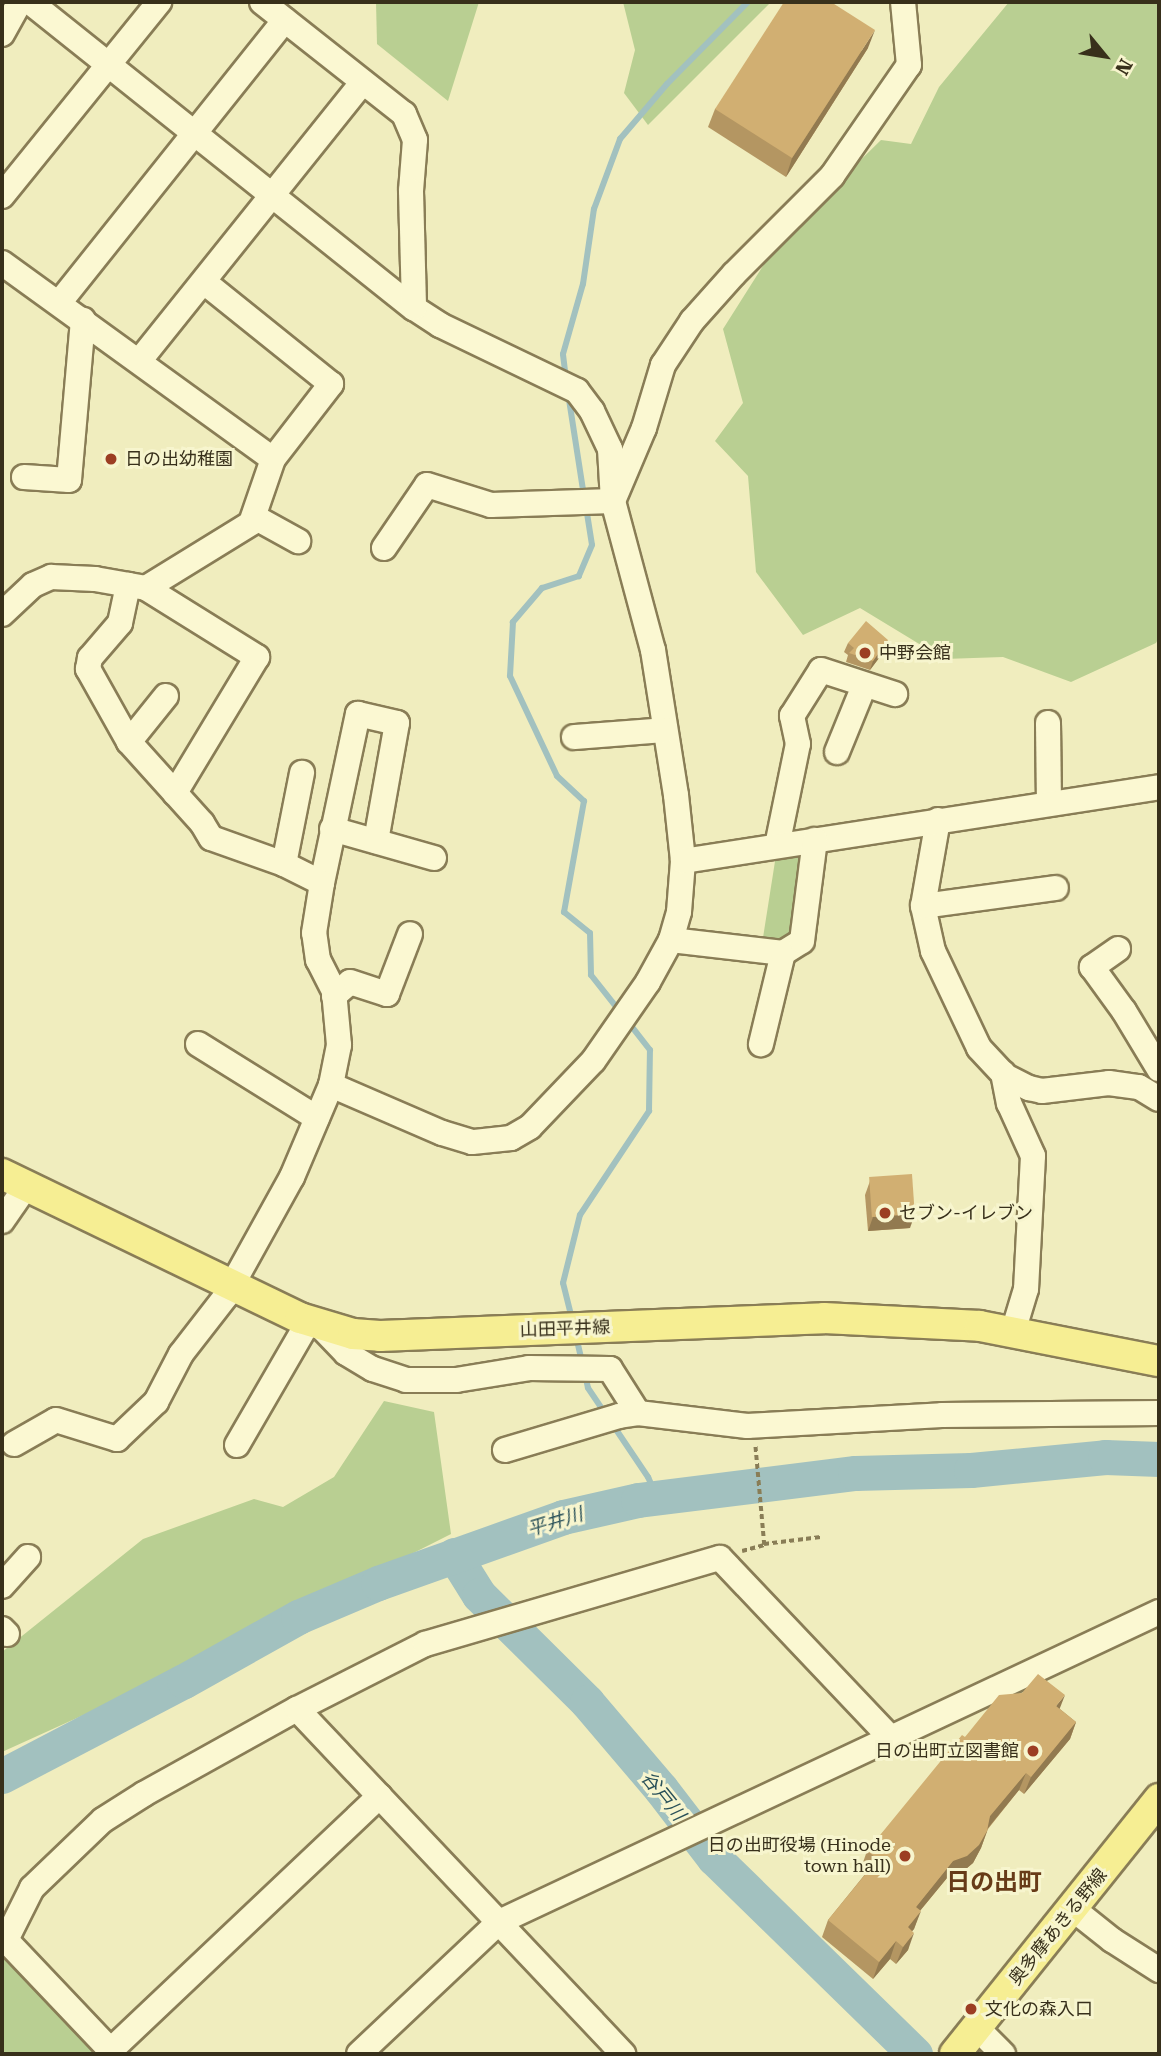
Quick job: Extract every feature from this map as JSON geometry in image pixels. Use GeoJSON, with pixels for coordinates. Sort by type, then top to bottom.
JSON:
{"type":"FeatureCollection","features":[{"type":"Feature","properties":{"kind":"main road","name":"山田平井線"},"geometry":{"type":"LineString","coordinates":[[14,1180],[232,1286],[314,1323],[353,1334],[380,1336],[824,1318],[967,1325],[1159,1361]]}},
{"type":"Feature","properties":{"kind":"main road","name":"奥多摩あきる野線"},"geometry":{"type":"LineString","coordinates":[[955,2054],[1159,1799]]}},
{"type":"Feature","properties":{"kind":"street"},"geometry":{"type":"LineString","coordinates":[[2,34],[20,2]]}},
{"type":"Feature","properties":{"kind":"street"},"geometry":{"type":"LineString","coordinates":[[30,2],[414,308],[440,325],[576,391],[593,411],[610,449],[613,501],[653,650],[683,861],[679,912],[671,940],[635,1002],[593,1061],[530,1127],[511,1138],[472,1142],[442,1133],[331,1085]]}},
{"type":"Feature","properties":{"kind":"street"},"geometry":{"type":"LineString","coordinates":[[2,196],[159,2]]}},
{"type":"Feature","properties":{"kind":"street"},"geometry":{"type":"LineString","coordinates":[[262,2],[404,114],[415,140],[411,191],[414,308]]}},
{"type":"Feature","properties":{"kind":"street"},"geometry":{"type":"LineString","coordinates":[[613,501],[644,428],[663,365],[692,321],[734,274],[832,176],[909,65],[903,2]]}},
{"type":"Feature","properties":{"kind":"street"},"geometry":{"type":"LineString","coordinates":[[59,303],[285,20]]}},
{"type":"Feature","properties":{"kind":"street"},"geometry":{"type":"LineString","coordinates":[[140,360],[363,82]]}},
{"type":"Feature","properties":{"kind":"street"},"geometry":{"type":"LineString","coordinates":[[2,263],[140,360],[272,458]]}},
{"type":"Feature","properties":{"kind":"street"},"geometry":{"type":"LineString","coordinates":[[204,282],[331,384],[272,458],[251,523]]}},
{"type":"Feature","properties":{"kind":"street"},"geometry":{"type":"LineString","coordinates":[[24,477],[69,480],[83,320]]}},
{"type":"Feature","properties":{"kind":"street"},"geometry":{"type":"LineString","coordinates":[[384,548],[427,485],[491,505],[613,501]]}},
{"type":"Feature","properties":{"kind":"street"},"geometry":{"type":"LineString","coordinates":[[298,541],[258,519],[137,587],[120,623],[90,658],[89,669],[129,742],[211,838],[284,864],[322,883]]}},
{"type":"Feature","properties":{"kind":"street"},"geometry":{"type":"LineString","coordinates":[[2,614],[33,586],[51,577],[137,587],[257,657],[175,793]]}},
{"type":"Feature","properties":{"kind":"street"},"geometry":{"type":"LineString","coordinates":[[777,846],[798,744],[792,716],[821,670],[895,694]]}},
{"type":"Feature","properties":{"kind":"street"},"geometry":{"type":"LineString","coordinates":[[837,752],[864,685]]}},
{"type":"Feature","properties":{"kind":"street"},"geometry":{"type":"LineString","coordinates":[[129,742],[166,696]]}},
{"type":"Feature","properties":{"kind":"street"},"geometry":{"type":"LineString","coordinates":[[14,1444],[56,1420],[117,1439],[156,1402],[181,1354],[232,1286],[292,1177],[331,1085],[339,1045],[334,996],[318,960],[314,933],[332,829],[358,714],[397,723],[376,841]]}},
{"type":"Feature","properties":{"kind":"street"},"geometry":{"type":"LineString","coordinates":[[1048,723],[1049,803]]}},
{"type":"Feature","properties":{"kind":"street"},"geometry":{"type":"LineString","coordinates":[[574,737],[665,730]]}},
{"type":"Feature","properties":{"kind":"street"},"geometry":{"type":"LineString","coordinates":[[284,864],[302,773]]}},
{"type":"Feature","properties":{"kind":"street"},"geometry":{"type":"LineString","coordinates":[[683,861],[1159,787]]}},
{"type":"Feature","properties":{"kind":"street"},"geometry":{"type":"LineString","coordinates":[[938,820],[923,906],[933,951],[979,1048],[1003,1073],[1029,1088],[1042,1091],[1109,1083],[1139,1087],[1159,1099]]}},
{"type":"Feature","properties":{"kind":"street"},"geometry":{"type":"LineString","coordinates":[[332,829],[434,858]]}},
{"type":"Feature","properties":{"kind":"street"},"geometry":{"type":"LineString","coordinates":[[671,940],[783,953],[802,941],[815,840]]}},
{"type":"Feature","properties":{"kind":"street"},"geometry":{"type":"LineString","coordinates":[[923,906],[1056,888]]}},
{"type":"Feature","properties":{"kind":"street"},"geometry":{"type":"LineString","coordinates":[[334,996],[350,982],[387,994],[411,934]]}},
{"type":"Feature","properties":{"kind":"street"},"geometry":{"type":"LineString","coordinates":[[1118,949],[1092,967],[1124,1011],[1159,1069]]}},
{"type":"Feature","properties":{"kind":"street"},"geometry":{"type":"LineString","coordinates":[[761,1044],[783,953]]}},
{"type":"Feature","properties":{"kind":"street"},"geometry":{"type":"LineString","coordinates":[[198,1044],[317,1118]]}},
{"type":"Feature","properties":{"kind":"street"},"geometry":{"type":"LineString","coordinates":[[1003,1073],[1009,1103],[1033,1156],[1026,1289],[1013,1332]]}},
{"type":"Feature","properties":{"kind":"street"},"geometry":{"type":"LineString","coordinates":[[2,1221],[14,1180]]}},
{"type":"Feature","properties":{"kind":"street"},"geometry":{"type":"LineString","coordinates":[[237,1445],[314,1323],[346,1353],[373,1369],[406,1380],[456,1380],[529,1368],[610,1369],[629,1415]]}},
{"type":"Feature","properties":{"kind":"street"},"geometry":{"type":"LineString","coordinates":[[505,1450],[629,1415],[747,1426],[942,1415],[1159,1413]]}},
{"type":"Feature","properties":{"kind":"street"},"geometry":{"type":"LineString","coordinates":[[2,1586],[28,1557]]}},
{"type":"Feature","properties":{"kind":"street"},"geometry":{"type":"LineString","coordinates":[[380,1796],[112,2053],[6,1940],[14,1919],[32,1888],[103,1820],[165,1782],[297,1709],[425,1644],[720,1558],[891,1738]]}},
{"type":"Feature","properties":{"kind":"street"},"geometry":{"type":"LineString","coordinates":[[359,2054],[499,1922],[1159,1612]]}},
{"type":"Feature","properties":{"kind":"street"},"geometry":{"type":"LineString","coordinates":[[297,1709],[623,2054]]}},
{"type":"Feature","properties":{"kind":"street"},"geometry":{"type":"LineString","coordinates":[[1073,1909],[1112,1940],[1159,1970]]}},
{"type":"Feature","properties":{"kind":"street"},"geometry":{"type":"LineString","coordinates":[[977,2028],[1003,2054]]}},
{"type":"Feature","properties":{"kind":"path"},"geometry":{"type":"LineString","coordinates":[[755,1445],[763,1539]]}},
{"type":"Feature","properties":{"kind":"path"},"geometry":{"type":"LineString","coordinates":[[764,1545],[821,1537]]}},
{"type":"Feature","properties":{"kind":"green space"},"geometry":{"type":"Polygon","coordinates":[[[376,2],[479,2],[448,101],[377,44],[376,2]]]}},
{"type":"Feature","properties":{"kind":"green space"},"geometry":{"type":"Polygon","coordinates":[[[623,2],[771,2],[648,125],[624,93],[635,50],[623,2]]]}},
{"type":"Feature","properties":{"kind":"green space"},"geometry":{"type":"Polygon","coordinates":[[[1009,2],[1159,2],[1159,637],[1156,643],[1071,682],[1003,657],[944,659],[860,608],[803,635],[756,572],[748,476],[715,441],[743,403],[723,329],[780,239],[881,140],[911,144],[939,87],[1009,2]]]}},
{"type":"Feature","properties":{"kind":"green space"},"geometry":{"type":"Polygon","coordinates":[[[808,850],[798,937],[762,944],[776,855],[808,850]]]}},
{"type":"Feature","properties":{"kind":"green space"},"geometry":{"type":"Polygon","coordinates":[[[384,1401],[434,1412],[451,1534],[176,1673],[2,1752],[2,1652],[143,1539],[254,1499],[283,1507],[334,1477],[384,1401]]]}},
{"type":"Feature","properties":{"kind":"green space"},"geometry":{"type":"Polygon","coordinates":[[[2,1949],[101,2054],[2,2054],[2,1949]]]}},
{"type":"Feature","properties":{"kind":"building"},"geometry":{"type":"Polygon","coordinates":[[[784,2],[831,2],[875,30],[792,158],[715,109],[784,2]]]}},
{"type":"Feature","properties":{"kind":"building"},"geometry":{"type":"Polygon","coordinates":[[[866,621],[888,640],[873,661],[849,653],[854,648],[848,643],[866,621]]]}},
{"type":"Feature","properties":{"kind":"building"},"geometry":{"type":"Polygon","coordinates":[[[912,1174],[915,1214],[872,1217],[869,1177],[912,1174]]]}},
{"type":"Feature","properties":{"kind":"building"},"geometry":{"type":"Polygon","coordinates":[[[1038,1674],[1065,1695],[1056,1706],[1076,1722],[1031,1777],[1026,1773],[990,1816],[987,1831],[979,1845],[967,1856],[953,1861],[916,1907],[921,1911],[908,1927],[914,1933],[903,1947],[896,1941],[879,1962],[828,1920],[878,1859],[867,1851],[962,1735],[965,1737],[999,1695],[1022,1693],[1038,1674]]]}},
{"type":"Feature","properties":{"kind":"waterway"},"geometry":{"type":"LineString","coordinates":[[566,379],[563,354],[583,284],[594,209],[620,139],[667,84],[748,2]]}},
{"type":"Feature","properties":{"kind":"waterway"},"geometry":{"type":"LineString","coordinates":[[568,393],[584,496]]}},
{"type":"Feature","properties":{"kind":"waterway"},"geometry":{"type":"LineString","coordinates":[[586,507],[592,545],[579,576],[542,588],[513,622],[510,676],[557,776],[584,801],[564,912],[590,933],[591,975],[621,1013]]}},
{"type":"Feature","properties":{"kind":"waterway"},"geometry":{"type":"LineString","coordinates":[[572,1319],[563,1283],[580,1215],[649,1111],[650,1050],[628,1022]]}},
{"type":"Feature","properties":{"kind":"waterway"},"geometry":{"type":"LineString","coordinates":[[576,1336],[582,1363]]}},
{"type":"Feature","properties":{"kind":"waterway"},"geometry":{"type":"LineString","coordinates":[[585,1374],[588,1388],[605,1413]]}},
{"type":"Feature","properties":{"kind":"waterway"},"geometry":{"type":"LineString","coordinates":[[613,1425],[648,1477],[657,1497]]}},
{"type":"Feature","properties":{"kind":"waterway","name":"平井川"},"geometry":{"type":"LineString","coordinates":[[2,1776],[184,1681],[298,1617],[378,1583],[563,1517],[638,1500],[855,1473],[971,1470],[1105,1457],[1159,1459]]}},
{"type":"Feature","properties":{"kind":"waterway","name":"谷戸川"},"geometry":{"type":"LineString","coordinates":[[454,1555],[479,1595],[587,1702],[661,1789],[714,1858],[915,2054]]}},
{"type":"Feature","properties":{"kind":"place","name":"日の出幼稚園"},"geometry":{"type":"Point","coordinates":[111,459]}},
{"type":"Feature","properties":{"kind":"place","name":"中野会館"},"geometry":{"type":"Point","coordinates":[865,653]}},
{"type":"Feature","properties":{"kind":"place","name":"セブン-イレブン"},"geometry":{"type":"Point","coordinates":[885,1213]}},
{"type":"Feature","properties":{"kind":"place","name":"日の出町立図書館"},"geometry":{"type":"Point","coordinates":[1033,1751]}},
{"type":"Feature","properties":{"kind":"place","name":"日の出町役場 (Hinode town hall)"},"geometry":{"type":"Point","coordinates":[905,1856]}},
{"type":"Feature","properties":{"kind":"place","name":"文化の森入口"},"geometry":{"type":"Point","coordinates":[971,2009]}},
{"type":"Feature","properties":{"kind":"district","name":"日の出町"},"geometry":{"type":"Point","coordinates":[994,1883]}}]}
